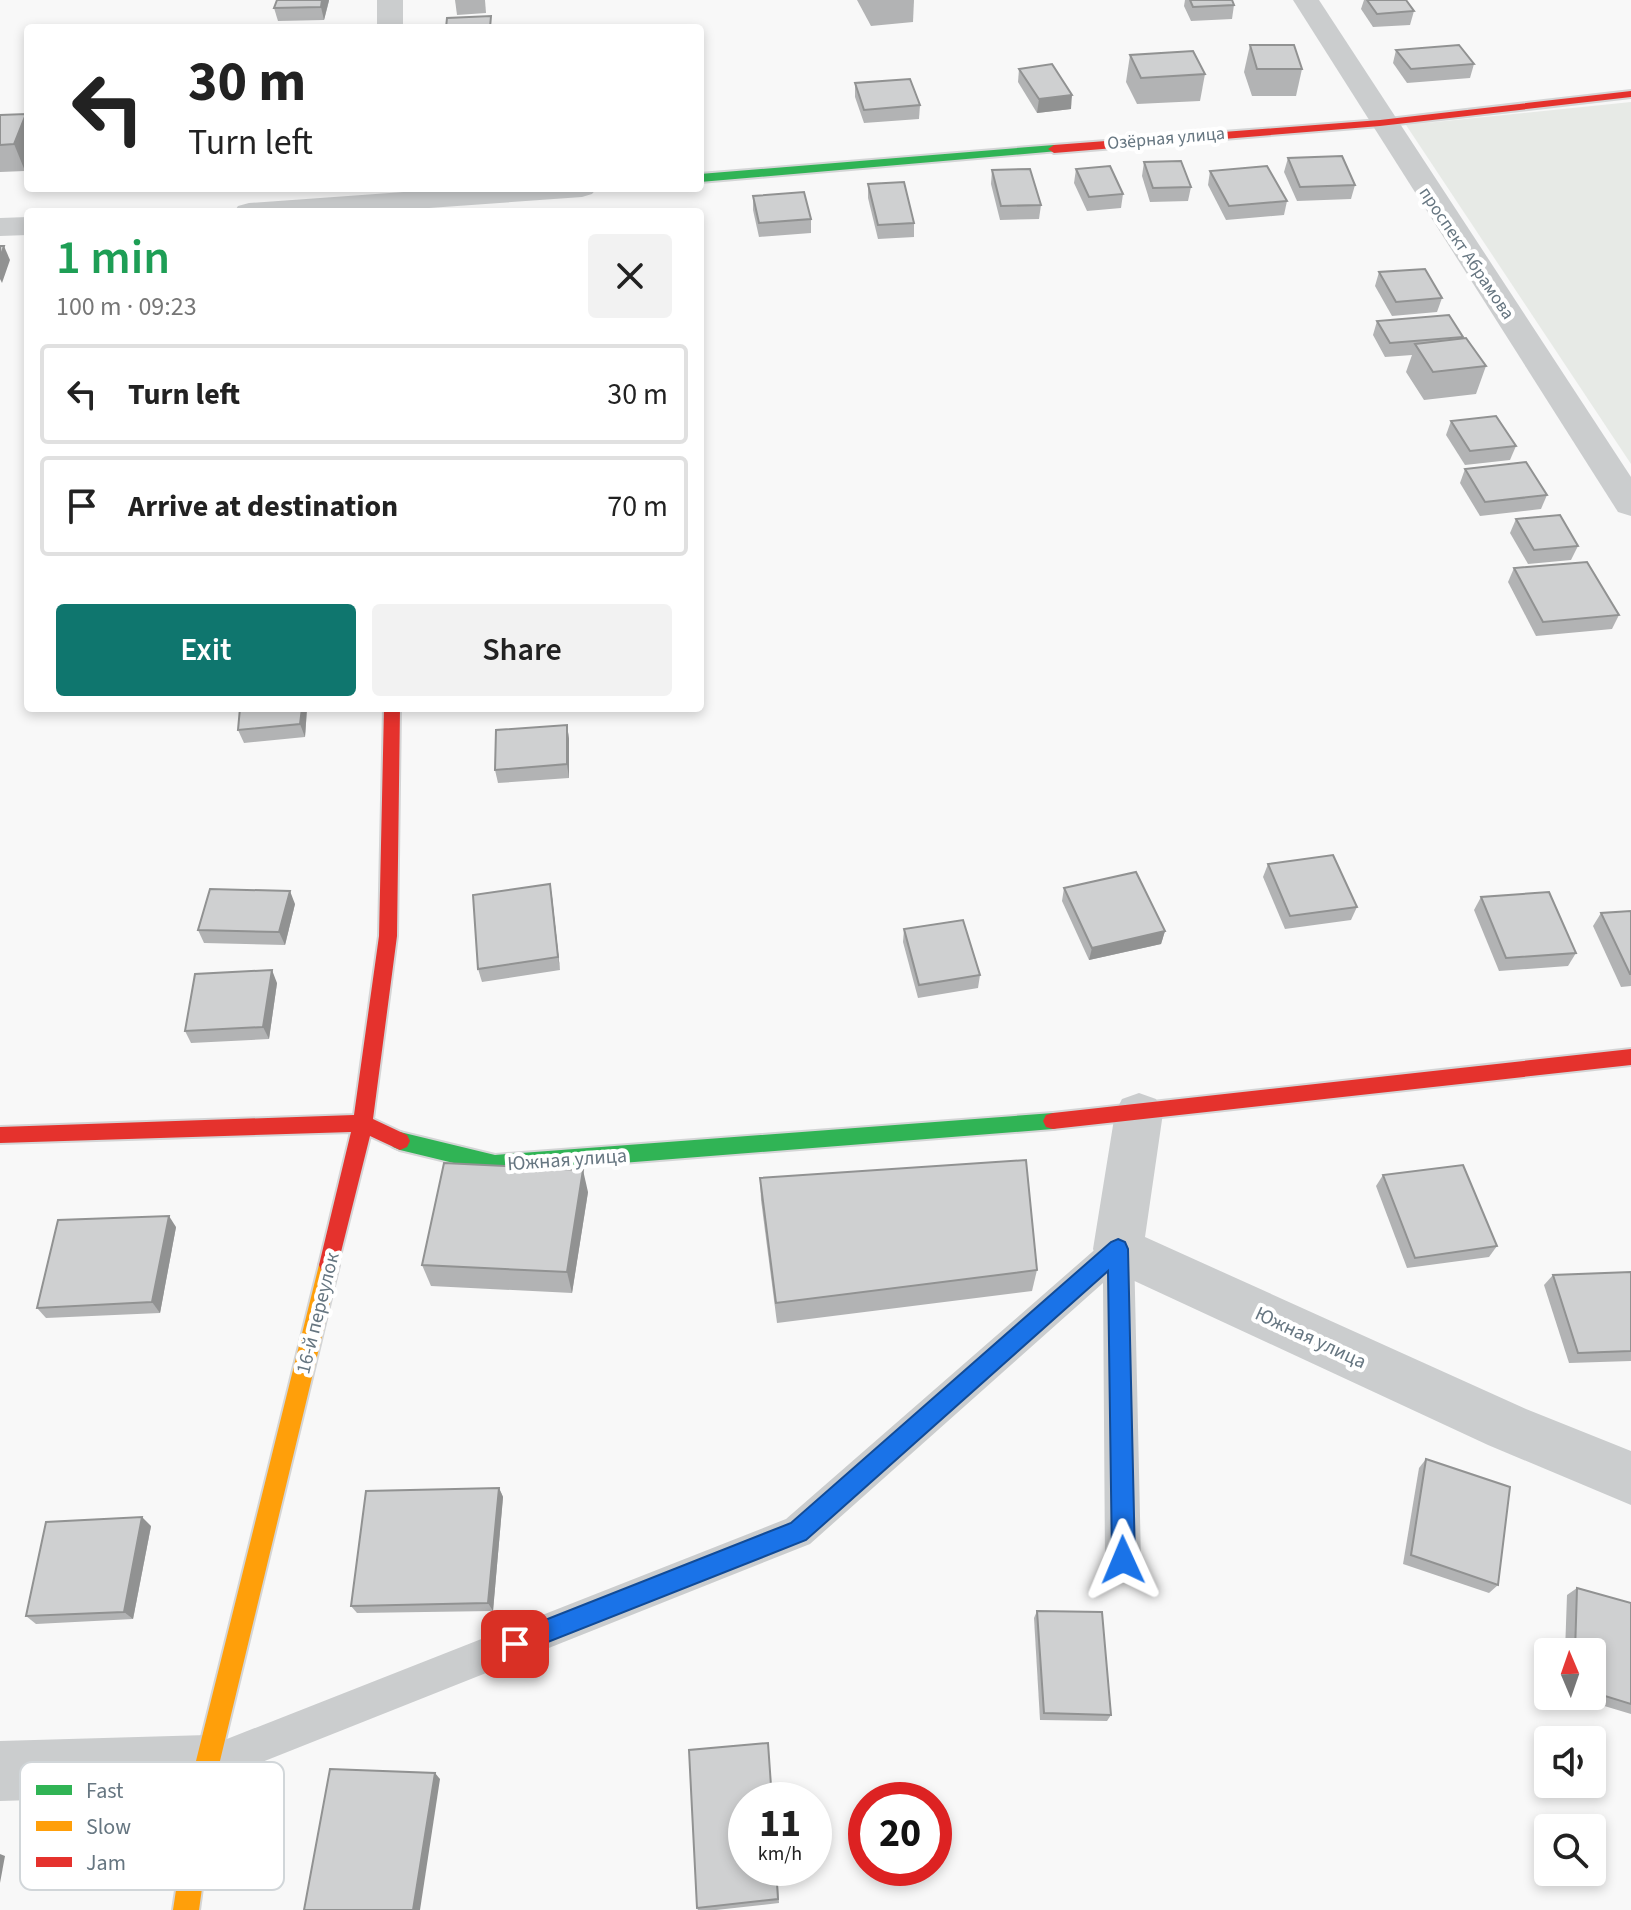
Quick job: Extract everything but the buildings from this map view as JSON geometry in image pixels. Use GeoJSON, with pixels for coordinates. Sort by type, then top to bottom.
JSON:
{"type":"FeatureCollection","features":[{"type":"Feature","properties":{"kind":"street"},"geometry":{"type":"LineString","coordinates":[[390,0],[390,24]]}},
{"type":"Feature","properties":{"kind":"street","name":"проспект Абрамова"},"geometry":{"type":"LineString","coordinates":[[1306,0],[1380,123],[1554,381],[1631,504]]}},
{"type":"Feature","properties":{"kind":"street","name":"Озёрная улица"},"geometry":{"type":"LineString","coordinates":[[704,178],[1380,123],[1631,94]]}},
{"type":"Feature","properties":{"kind":"street"},"geometry":{"type":"LineString","coordinates":[[301,208],[524,192]]}},
{"type":"Feature","properties":{"kind":"street"},"geometry":{"type":"LineString","coordinates":[[0,227],[24,226]]}},
{"type":"Feature","properties":{"kind":"street","name":"16-й переулок"},"geometry":{"type":"LineString","coordinates":[[208,1762],[363,1123],[388,936],[392,712]]}},
{"type":"Feature","properties":{"kind":"street","name":"Южная улица"},"geometry":{"type":"LineString","coordinates":[[0,1135],[363,1123],[404,1143],[495,1164],[856,1138],[1139,1113],[1631,1057]]}},
{"type":"Feature","properties":{"kind":"street"},"geometry":{"type":"LineString","coordinates":[[1118,1249],[1139,1113]]}},
{"type":"Feature","properties":{"kind":"street","name":"Южная улица"},"geometry":{"type":"LineString","coordinates":[[1118,1249],[1507,1427],[1631,1478]]}},
{"type":"Feature","properties":{"kind":"street"},"geometry":{"type":"LineString","coordinates":[[0,1771],[20,1770]]}},
{"type":"Feature","properties":{"kind":"street","name":"16-й переулок"},"geometry":{"type":"LineString","coordinates":[[186,1910],[189,1890]]}},
{"type":"Feature","properties":{"kind":"lane"},"geometry":{"type":"LineString","coordinates":[[1118,1249],[1123,1560]]}},
{"type":"Feature","properties":{"kind":"lane"},"geometry":{"type":"LineString","coordinates":[[215,1762],[798,1532],[1118,1249]]}},
{"type":"Feature","properties":{"kind":"shaded area"},"geometry":{"type":"Polygon","coordinates":[[[1631,102],[1631,464],[1406,125],[1631,102]]]}},
{"type":"Feature","properties":{"kind":"traffic: fast"},"geometry":{"type":"LineString","coordinates":[[704,178],[1054,149]]}},
{"type":"Feature","properties":{"kind":"traffic: fast"},"geometry":{"type":"LineString","coordinates":[[400,1141],[495,1164],[1053,1121]]}},
{"type":"Feature","properties":{"kind":"traffic: slow"},"geometry":{"type":"LineString","coordinates":[[208,1762],[329,1265]]}},
{"type":"Feature","properties":{"kind":"traffic: slow"},"geometry":{"type":"LineString","coordinates":[[186,1910],[189,1890]]}},
{"type":"Feature","properties":{"kind":"traffic: jam"},"geometry":{"type":"LineString","coordinates":[[1054,149],[1380,123],[1631,94]]}},
{"type":"Feature","properties":{"kind":"traffic: jam"},"geometry":{"type":"LineString","coordinates":[[329,1265],[363,1123],[388,936],[392,712]]}},
{"type":"Feature","properties":{"kind":"traffic: jam"},"geometry":{"type":"LineString","coordinates":[[1053,1121],[1631,1057]]}},
{"type":"Feature","properties":{"kind":"traffic: jam"},"geometry":{"type":"LineString","coordinates":[[0,1135],[363,1123],[400,1141]]}},
{"type":"Feature","properties":{"kind":"route"},"geometry":{"type":"LineString","coordinates":[[515,1644],[798,1532],[1118,1249],[1123,1560]]}}]}
